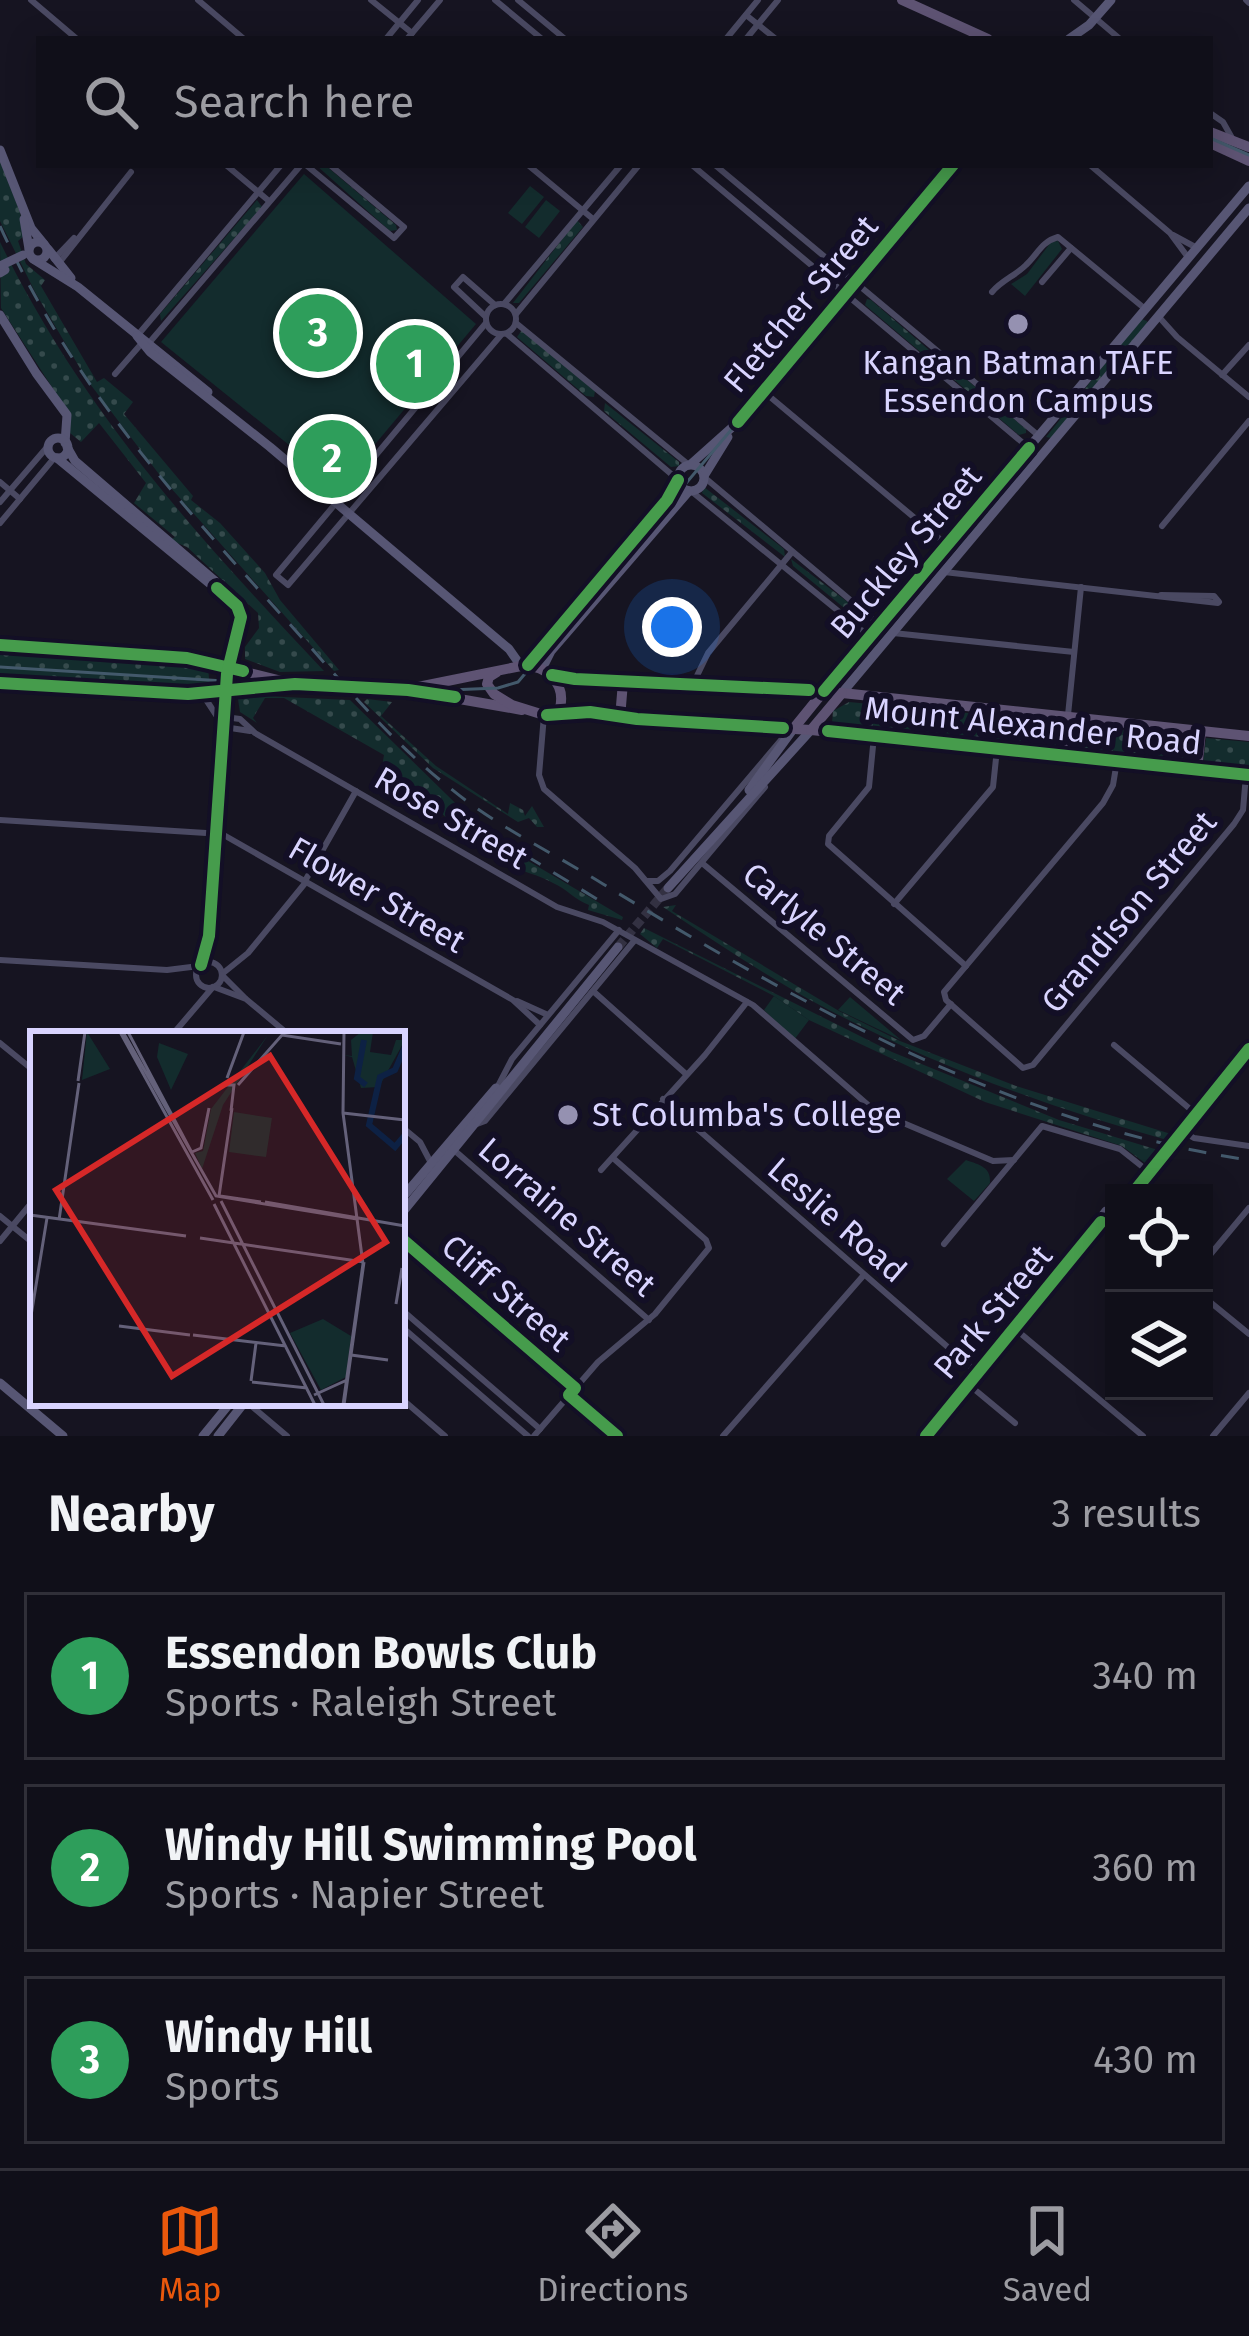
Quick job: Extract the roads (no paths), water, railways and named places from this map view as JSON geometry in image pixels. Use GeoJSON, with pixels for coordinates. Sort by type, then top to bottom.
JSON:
{"type":"FeatureCollection","features":[{"type":"Feature","properties":{"kind":"main road"},"geometry":{"type":"LineString","coordinates":[[902,0],[981,36]]}},
{"type":"Feature","properties":{"kind":"main road"},"geometry":{"type":"LineString","coordinates":[[1213,133],[1249,147]]}},
{"type":"Feature","properties":{"kind":"main road"},"geometry":{"type":"LineString","coordinates":[[1213,144],[1249,161]]}},
{"type":"Feature","properties":{"kind":"main road"},"geometry":{"type":"LineString","coordinates":[[0,645],[187,658],[296,684]]}},
{"type":"Feature","properties":{"kind":"main road"},"geometry":{"type":"LineString","coordinates":[[408,690],[524,665]]}},
{"type":"Feature","properties":{"kind":"main road","name":"Mount Alexander Road"},"geometry":{"type":"LineString","coordinates":[[524,665],[623,682],[842,693],[1249,736]]}},
{"type":"Feature","properties":{"kind":"main road"},"geometry":{"type":"LineString","coordinates":[[226,692],[228,668]]}},
{"type":"Feature","properties":{"kind":"main road"},"geometry":{"type":"LineString","coordinates":[[496,672],[488,678],[490,690],[522,710]]}},
{"type":"Feature","properties":{"kind":"main road"},"geometry":{"type":"LineString","coordinates":[[545,715],[556,713],[562,704],[547,672]]}},
{"type":"Feature","properties":{"kind":"main road"},"geometry":{"type":"LineString","coordinates":[[620,718],[623,682]]}},
{"type":"Feature","properties":{"kind":"main road"},"geometry":{"type":"LineString","coordinates":[[0,683],[202,694],[296,684],[408,690],[522,710]]}},
{"type":"Feature","properties":{"kind":"main road","name":"Buckley Street"},"geometry":{"type":"LineString","coordinates":[[794,728],[824,692]]}},
{"type":"Feature","properties":{"kind":"main road","name":"Buckley Street"},"geometry":{"type":"LineString","coordinates":[[811,730],[842,693]]}},
{"type":"Feature","properties":{"kind":"main road","name":"Mount Alexander Road"},"geometry":{"type":"LineString","coordinates":[[522,710],[794,728],[1248,775]]}},
{"type":"Feature","properties":{"kind":"main road"},"geometry":{"type":"LineString","coordinates":[[1064,756],[1068,717]]}},
{"type":"Feature","properties":{"kind":"main road"},"geometry":{"type":"LineString","coordinates":[[1197,770],[1201,731]]}},
{"type":"Feature","properties":{"kind":"street"},"geometry":{"type":"LineString","coordinates":[[31,0],[73,36]]}},
{"type":"Feature","properties":{"kind":"street"},"geometry":{"type":"LineString","coordinates":[[198,0],[240,36]]}},
{"type":"Feature","properties":{"kind":"street"},"geometry":{"type":"LineString","coordinates":[[371,0],[410,36],[440,0]]}},
{"type":"Feature","properties":{"kind":"street"},"geometry":{"type":"LineString","coordinates":[[388,36],[418,0]]}},
{"type":"Feature","properties":{"kind":"street"},"geometry":{"type":"LineString","coordinates":[[496,0],[538,36]]}},
{"type":"Feature","properties":{"kind":"street"},"geometry":{"type":"LineString","coordinates":[[518,0],[562,36]]}},
{"type":"Feature","properties":{"kind":"street"},"geometry":{"type":"LineString","coordinates":[[728,36],[758,0]]}},
{"type":"Feature","properties":{"kind":"street"},"geometry":{"type":"LineString","coordinates":[[748,36],[778,0]]}},
{"type":"Feature","properties":{"kind":"street"},"geometry":{"type":"LineString","coordinates":[[1073,0],[1117,36]]}},
{"type":"Feature","properties":{"kind":"street"},"geometry":{"type":"LineString","coordinates":[[1073,36],[1111,0]]}},
{"type":"Feature","properties":{"kind":"street"},"geometry":{"type":"LineString","coordinates":[[746,14],[772,36]]}},
{"type":"Feature","properties":{"kind":"street"},"geometry":{"type":"LineString","coordinates":[[1213,115],[1234,140]]}},
{"type":"Feature","properties":{"kind":"street"},"geometry":{"type":"LineString","coordinates":[[0,150],[32,228],[55,264],[78,287],[524,665],[667,500],[682,468],[690,465]]}},
{"type":"Feature","properties":{"kind":"street"},"geometry":{"type":"LineString","coordinates":[[230,168],[270,202]]}},
{"type":"Feature","properties":{"kind":"street"},"geometry":{"type":"LineString","coordinates":[[143,342],[279,168]]}},
{"type":"Feature","properties":{"kind":"street"},"geometry":{"type":"LineString","coordinates":[[115,374],[301,168]]}},
{"type":"Feature","properties":{"kind":"street"},"geometry":{"type":"LineString","coordinates":[[308,168],[394,238],[404,226],[334,168]]}},
{"type":"Feature","properties":{"kind":"street"},"geometry":{"type":"LineString","coordinates":[[532,168],[593,219]]}},
{"type":"Feature","properties":{"kind":"street"},"geometry":{"type":"LineString","coordinates":[[617,168],[276,575],[288,585],[504,334],[636,168]]}},
{"type":"Feature","properties":{"kind":"street"},"geometry":{"type":"LineString","coordinates":[[696,168],[1041,456]]}},
{"type":"Feature","properties":{"kind":"street"},"geometry":{"type":"LineString","coordinates":[[720,168],[1039,436],[1041,456]]}},
{"type":"Feature","properties":{"kind":"street","name":"Fletcher Street"},"geometry":{"type":"LineString","coordinates":[[704,477],[738,422],[950,168]]}},
{"type":"Feature","properties":{"kind":"street"},"geometry":{"type":"LineString","coordinates":[[1094,168],[1170,233],[1208,257]]}},
{"type":"Feature","properties":{"kind":"street"},"geometry":{"type":"LineString","coordinates":[[55,264],[131,172]]}},
{"type":"Feature","properties":{"kind":"street","name":"Buckley Street"},"geometry":{"type":"LineString","coordinates":[[842,693],[1208,257],[1246,202],[1249,186]]}},
{"type":"Feature","properties":{"kind":"street"},"geometry":{"type":"LineString","coordinates":[[17,191],[29,255]]}},
{"type":"Feature","properties":{"kind":"street","name":"Buckley Street"},"geometry":{"type":"LineString","coordinates":[[824,692],[1188,258],[1246,202]]}},
{"type":"Feature","properties":{"kind":"street"},"geometry":{"type":"LineString","coordinates":[[992,292],[1058,233],[1249,397]]}},
{"type":"Feature","properties":{"kind":"street"},"geometry":{"type":"LineString","coordinates":[[1170,233],[1199,267]]}},
{"type":"Feature","properties":{"kind":"street"},"geometry":{"type":"LineString","coordinates":[[2,268],[29,255],[37,242],[45,246]]}},
{"type":"Feature","properties":{"kind":"street"},"geometry":{"type":"LineString","coordinates":[[1042,282],[1072,247]]}},
{"type":"Feature","properties":{"kind":"street"},"geometry":{"type":"LineString","coordinates":[[29,255],[55,264]]}},
{"type":"Feature","properties":{"kind":"street"},"geometry":{"type":"LineString","coordinates":[[881,646],[504,334],[492,332],[454,287],[463,277],[499,304],[893,633],[1074,652]]}},
{"type":"Feature","properties":{"kind":"street"},"geometry":{"type":"LineString","coordinates":[[0,315],[68,419],[64,455],[56,458],[0,523]]}},
{"type":"Feature","properties":{"kind":"street"},"geometry":{"type":"LineString","coordinates":[[1222,375],[1249,345]]}},
{"type":"Feature","properties":{"kind":"street"},"geometry":{"type":"LineString","coordinates":[[763,392],[959,555]]}},
{"type":"Feature","properties":{"kind":"street"},"geometry":{"type":"LineString","coordinates":[[49,445],[62,424],[60,407]]}},
{"type":"Feature","properties":{"kind":"street"},"geometry":{"type":"LineString","coordinates":[[1162,526],[1249,421]]}},
{"type":"Feature","properties":{"kind":"street","name":"Fletcher Street"},"geometry":{"type":"LineString","coordinates":[[690,465],[738,422]]}},
{"type":"Feature","properties":{"kind":"street"},"geometry":{"type":"LineString","coordinates":[[0,502],[56,439],[66,445],[83,475]]}},
{"type":"Feature","properties":{"kind":"street"},"geometry":{"type":"LineString","coordinates":[[49,445],[56,458],[215,581],[241,613],[228,668]]}},
{"type":"Feature","properties":{"kind":"street"},"geometry":{"type":"LineString","coordinates":[[547,672],[551,651],[704,477]]}},
{"type":"Feature","properties":{"kind":"street"},"geometry":{"type":"LineString","coordinates":[[0,482],[20,499]]}},
{"type":"Feature","properties":{"kind":"street"},"geometry":{"type":"LineString","coordinates":[[692,685],[708,653],[792,552]]}},
{"type":"Feature","properties":{"kind":"street"},"geometry":{"type":"LineString","coordinates":[[933,562],[944,572],[1214,604],[1219,601],[1214,596],[1161,595]]}},
{"type":"Feature","properties":{"kind":"street"},"geometry":{"type":"LineString","coordinates":[[1068,717],[1081,587]]}},
{"type":"Feature","properties":{"kind":"street"},"geometry":{"type":"LineString","coordinates":[[194,1009],[201,985],[196,977],[209,936],[226,692]]}},
{"type":"Feature","properties":{"kind":"street"},"geometry":{"type":"LineString","coordinates":[[202,694],[224,727]]}},
{"type":"Feature","properties":{"kind":"street"},"geometry":{"type":"LineString","coordinates":[[545,715],[539,775],[544,789],[643,880]]}},
{"type":"Feature","properties":{"kind":"street","name":"Rose Street"},"geometry":{"type":"LineString","coordinates":[[225,717],[240,719],[255,733],[557,907],[619,930],[747,1002],[875,1111],[993,1161]]}},
{"type":"Feature","properties":{"kind":"street","name":"Rose Street"},"geometry":{"type":"LineString","coordinates":[[224,727],[255,733]]}},
{"type":"Feature","properties":{"kind":"street","name":"Buckley Street"},"geometry":{"type":"LineString","coordinates":[[725,823],[794,728]]}},
{"type":"Feature","properties":{"kind":"street","name":"Buckley Street"},"geometry":{"type":"LineString","coordinates":[[643,880],[658,881],[670,872],[794,728]]}},
{"type":"Feature","properties":{"kind":"street","name":"Buckley Street"},"geometry":{"type":"LineString","coordinates":[[643,880],[658,897],[667,899],[811,730]]}},
{"type":"Feature","properties":{"kind":"street"},"geometry":{"type":"LineString","coordinates":[[874,736],[869,787],[827,838],[830,848],[966,966]]}},
{"type":"Feature","properties":{"kind":"street"},"geometry":{"type":"LineString","coordinates":[[894,904],[993,787],[997,749]]}},
{"type":"Feature","properties":{"kind":"street"},"geometry":{"type":"LineString","coordinates":[[951,1004],[943,994],[1103,803],[1117,761]]}},
{"type":"Feature","properties":{"kind":"street","name":"Buckley Street"},"geometry":{"type":"LineString","coordinates":[[668,888],[778,768]]}},
{"type":"Feature","properties":{"kind":"street","name":"Grandison Street"},"geometry":{"type":"LineString","coordinates":[[951,1004],[1027,1069],[1240,816],[1248,775]]}},
{"type":"Feature","properties":{"kind":"street"},"geometry":{"type":"LineString","coordinates":[[175,1031],[222,975],[248,953],[305,881],[356,791]]}},
{"type":"Feature","properties":{"kind":"street"},"geometry":{"type":"LineString","coordinates":[[0,820],[216,833]]}},
{"type":"Feature","properties":{"kind":"street","name":"Flower Street"},"geometry":{"type":"LineString","coordinates":[[216,833],[513,1000],[548,1015]]}},
{"type":"Feature","properties":{"kind":"street","name":"Carlyle Street"},"geometry":{"type":"LineString","coordinates":[[702,863],[916,1040],[951,1004]]}},
{"type":"Feature","properties":{"kind":"street"},"geometry":{"type":"LineString","coordinates":[[497,1088],[511,1061],[619,930]]}},
{"type":"Feature","properties":{"kind":"street"},"geometry":{"type":"LineString","coordinates":[[209,936],[222,975],[284,1031]]}},
{"type":"Feature","properties":{"kind":"street"},"geometry":{"type":"LineString","coordinates":[[473,1127],[483,1123],[630,938]]}},
{"type":"Feature","properties":{"kind":"street"},"geometry":{"type":"LineString","coordinates":[[405,1194],[431,1163],[473,1127],[618,947]]}},
{"type":"Feature","properties":{"kind":"street"},"geometry":{"type":"LineString","coordinates":[[0,960],[167,970],[215,963]]}},
{"type":"Feature","properties":{"kind":"street"},"geometry":{"type":"LineString","coordinates":[[167,970],[245,999]]}},
{"type":"Feature","properties":{"kind":"street"},"geometry":{"type":"LineString","coordinates":[[592,991],[686,1074]]}},
{"type":"Feature","properties":{"kind":"street","name":"Flower Street"},"geometry":{"type":"LineString","coordinates":[[513,1000],[540,1025]]}},
{"type":"Feature","properties":{"kind":"street"},"geometry":{"type":"LineString","coordinates":[[602,1170],[747,1002]]}},
{"type":"Feature","properties":{"kind":"street"},"geometry":{"type":"LineString","coordinates":[[0,1042],[30,1067]]}},
{"type":"Feature","properties":{"kind":"street"},"geometry":{"type":"LineString","coordinates":[[1114,1045],[1196,1114]]}},
{"type":"Feature","properties":{"kind":"street"},"geometry":{"type":"LineString","coordinates":[[1136,1184],[1249,1049]]}},
{"type":"Feature","properties":{"kind":"street"},"geometry":{"type":"LineString","coordinates":[[405,1209],[514,1072]]}},
{"type":"Feature","properties":{"kind":"street","name":"Leslie Road"},"geometry":{"type":"LineString","coordinates":[[663,1099],[979,1375]]}},
{"type":"Feature","properties":{"kind":"street"},"geometry":{"type":"LineString","coordinates":[[944,1244],[1042,1126],[1120,1149],[1147,1171]]}},
{"type":"Feature","properties":{"kind":"street"},"geometry":{"type":"LineString","coordinates":[[405,1130],[420,1142],[431,1163]]}},
{"type":"Feature","properties":{"kind":"street"},"geometry":{"type":"LineString","coordinates":[[1181,1131],[1194,1138],[1249,1146]]}},
{"type":"Feature","properties":{"kind":"street"},"geometry":{"type":"LineString","coordinates":[[420,1142],[449,1149]]}},
{"type":"Feature","properties":{"kind":"street","name":"Lorraine Street"},"geometry":{"type":"LineString","coordinates":[[449,1149],[649,1320]]}},
{"type":"Feature","properties":{"kind":"street"},"geometry":{"type":"LineString","coordinates":[[534,1434],[608,1353],[649,1320],[704,1256],[708,1244],[613,1158]]}},
{"type":"Feature","properties":{"kind":"street"},"geometry":{"type":"LineString","coordinates":[[996,1180],[993,1161],[1014,1160]]}},
{"type":"Feature","properties":{"kind":"street"},"geometry":{"type":"LineString","coordinates":[[0,1241],[30,1205]]}},
{"type":"Feature","properties":{"kind":"street"},"geometry":{"type":"LineString","coordinates":[[1213,1251],[1249,1208]]}},
{"type":"Feature","properties":{"kind":"street"},"geometry":{"type":"LineString","coordinates":[[0,1216],[30,1241]]}},
{"type":"Feature","properties":{"kind":"street","name":"Park Street"},"geometry":{"type":"LineString","coordinates":[[928,1436],[1105,1230]]}},
{"type":"Feature","properties":{"kind":"street","name":"Cliff Street"},"geometry":{"type":"LineString","coordinates":[[405,1242],[617,1436]]}},
{"type":"Feature","properties":{"kind":"street"},"geometry":{"type":"LineString","coordinates":[[723,1436],[863,1276]]}},
{"type":"Feature","properties":{"kind":"street"},"geometry":{"type":"LineString","coordinates":[[1213,1304],[1249,1334]]}},
{"type":"Feature","properties":{"kind":"street"},"geometry":{"type":"LineString","coordinates":[[405,1313],[534,1434]]}},
{"type":"Feature","properties":{"kind":"street"},"geometry":{"type":"LineString","coordinates":[[405,1329],[534,1434]]}},
{"type":"Feature","properties":{"kind":"street"},"geometry":{"type":"LineString","coordinates":[[1016,1330],[1143,1436]]}},
{"type":"Feature","properties":{"kind":"street"},"geometry":{"type":"LineString","coordinates":[[0,1383],[63,1436]]}},
{"type":"Feature","properties":{"kind":"street"},"geometry":{"type":"LineString","coordinates":[[970,1385],[1015,1423]]}},
{"type":"Feature","properties":{"kind":"street"},"geometry":{"type":"LineString","coordinates":[[1213,1436],[1249,1393]]}},
{"type":"Feature","properties":{"kind":"street"},"geometry":{"type":"LineString","coordinates":[[405,1402],[445,1436]]}},
{"type":"Feature","properties":{"kind":"street"},"geometry":{"type":"LineString","coordinates":[[204,1436],[230,1406]]}},
{"type":"Feature","properties":{"kind":"street"},"geometry":{"type":"LineString","coordinates":[[218,1436],[230,1406]]}},
{"type":"Feature","properties":{"kind":"street"},"geometry":{"type":"LineString","coordinates":[[250,1406],[287,1436]]}},
{"type":"Feature","properties":{"kind":"tunnel"},"geometry":{"type":"LineString","coordinates":[[618,947],[668,888]]}},
{"type":"Feature","properties":{"kind":"tram line"},"geometry":{"type":"LineString","coordinates":[[1213,139],[1249,155]]}},
{"type":"Feature","properties":{"kind":"tram line"},"geometry":{"type":"LineString","coordinates":[[0,667],[400,692],[498,688],[518,682],[952,168]]}},
{"type":"Feature","properties":{"kind":"railway"},"geometry":{"type":"LineString","coordinates":[[0,226],[58,336],[164,481],[365,707],[406,750],[468,802],[755,973],[913,1055],[1078,1120],[1249,1160]]}},
{"type":"Feature","properties":{"kind":"railway"},"geometry":{"type":"LineString","coordinates":[[497,838],[605,904]]}},
{"type":"Feature","properties":{"kind":"place","name":"Kangan Batman TAFE Essendon Campus"},"geometry":{"type":"Point","coordinates":[1018,324]}},
{"type":"Feature","properties":{"kind":"place","name":"Windy Hill"},"geometry":{"type":"Point","coordinates":[318,333]}},
{"type":"Feature","properties":{"kind":"place","name":"Essendon Bowls Club"},"geometry":{"type":"Point","coordinates":[415,364]}},
{"type":"Feature","properties":{"kind":"place","name":"Windy Hill Swimming Pool"},"geometry":{"type":"Point","coordinates":[332,459]}},
{"type":"Feature","properties":{"kind":"place","name":"St Columba's College"},"geometry":{"type":"Point","coordinates":[568,1115]}}]}
